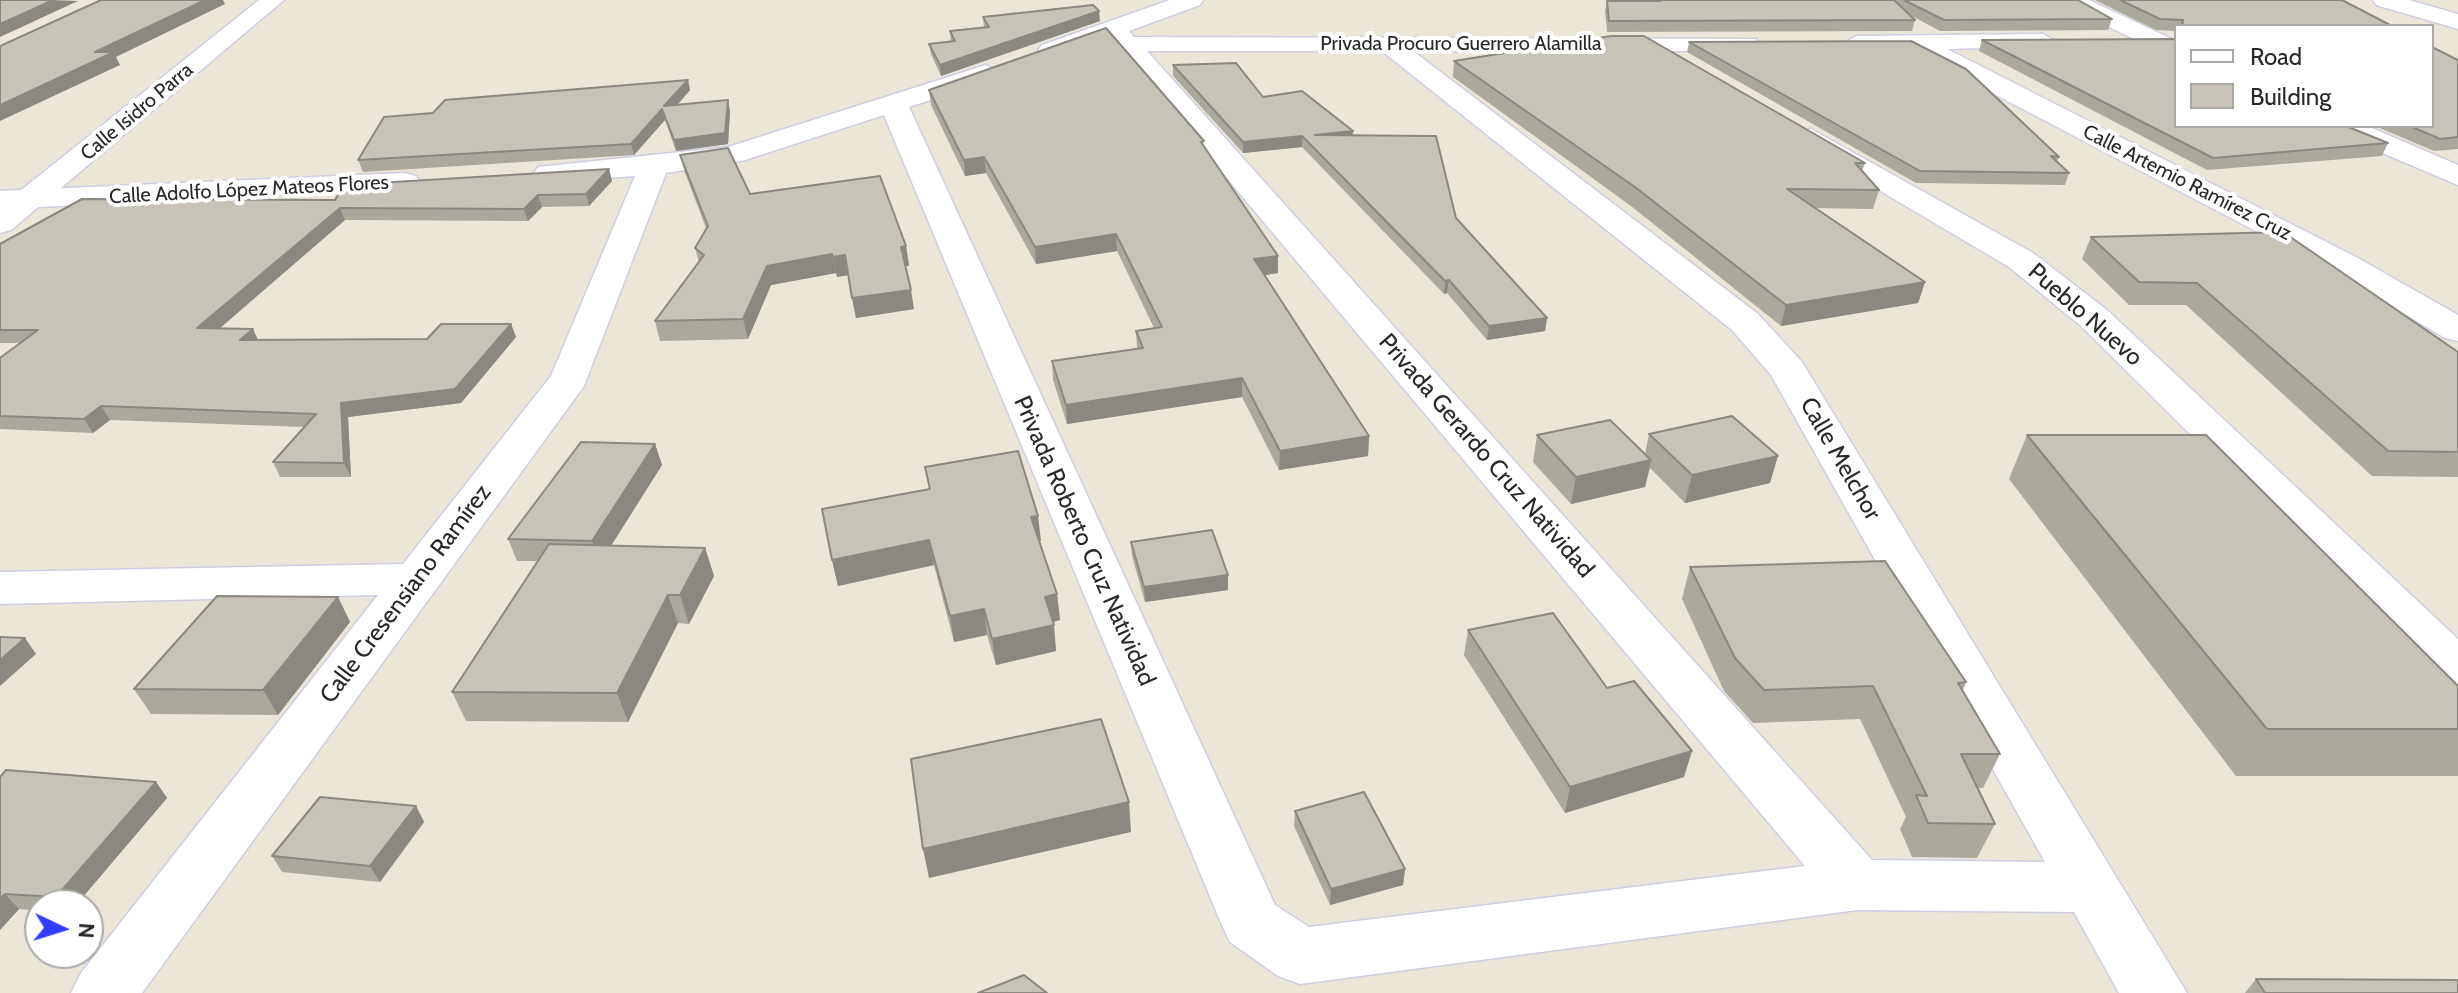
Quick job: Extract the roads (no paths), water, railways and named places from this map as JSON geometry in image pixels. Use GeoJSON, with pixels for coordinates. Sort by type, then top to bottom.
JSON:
{"type":"FeatureCollection","features":[{"type":"Feature","properties":{"kind":"street","name":"Calle Isidro Parra"},"geometry":{"type":"LineString","coordinates":[[0,223],[273,0]]}},
{"type":"Feature","properties":{"kind":"street"},"geometry":{"type":"LineString","coordinates":[[518,175],[654,166],[732,155],[894,105],[1018,62],[1122,36],[1192,0]]}},
{"type":"Feature","properties":{"kind":"street"},"geometry":{"type":"LineString","coordinates":[[2071,0],[2168,43]]}},
{"type":"Feature","properties":{"kind":"street"},"geometry":{"type":"LineString","coordinates":[[2384,0],[2458,22]]}},
{"type":"Feature","properties":{"kind":"street"},"geometry":{"type":"LineString","coordinates":[[2434,31],[2458,30]]}},
{"type":"Feature","properties":{"kind":"street","name":"Privada Procuro Guerrero Alamilla"},"geometry":{"type":"LineString","coordinates":[[1122,36],[1388,44],[1773,43]]}},
{"type":"Feature","properties":{"kind":"street","name":"Privada Gerardo Cruz Natividad"},"geometry":{"type":"LineString","coordinates":[[1122,36],[1857,885]]}},
{"type":"Feature","properties":{"kind":"street"},"geometry":{"type":"LineString","coordinates":[[1835,43],[2063,41]]}},
{"type":"Feature","properties":{"kind":"street"},"geometry":{"type":"LineString","coordinates":[[2093,41],[2168,43]]}},
{"type":"Feature","properties":{"kind":"street","name":"Calle Artemio Ramírez Cruz"},"geometry":{"type":"LineString","coordinates":[[1913,42],[2344,264],[2458,330]]}},
{"type":"Feature","properties":{"kind":"street","name":"Calle Melchor"},"geometry":{"type":"LineString","coordinates":[[1388,44],[1745,322],[1788,370],[2154,993]]}},
{"type":"Feature","properties":{"kind":"street"},"geometry":{"type":"LineString","coordinates":[[1649,44],[1704,76]]}},
{"type":"Feature","properties":{"kind":"street","name":"Privada Roberto Cruz Natividad"},"geometry":{"type":"LineString","coordinates":[[894,105],[1252,923],[1300,956],[1857,885]]}},
{"type":"Feature","properties":{"kind":"street","name":"Pueblo Nuevo"},"geometry":{"type":"LineString","coordinates":[[1787,124],[2021,260],[2094,318],[2458,669]]}},
{"type":"Feature","properties":{"kind":"street"},"geometry":{"type":"LineString","coordinates":[[2347,128],[2448,173]]}},
{"type":"Feature","properties":{"kind":"street","name":"Calle Cresensiano Ramírez"},"geometry":{"type":"LineString","coordinates":[[104,993],[570,378],[654,166]]}},
{"type":"Feature","properties":{"kind":"street","name":"Calle Adolfo López Mateos Flores"},"geometry":{"type":"LineString","coordinates":[[0,200],[428,181]]}},
{"type":"Feature","properties":{"kind":"street"},"geometry":{"type":"LineString","coordinates":[[0,588],[418,579]]}},
{"type":"Feature","properties":{"kind":"street"},"geometry":{"type":"LineString","coordinates":[[1857,885],[2092,887]]}}]}
